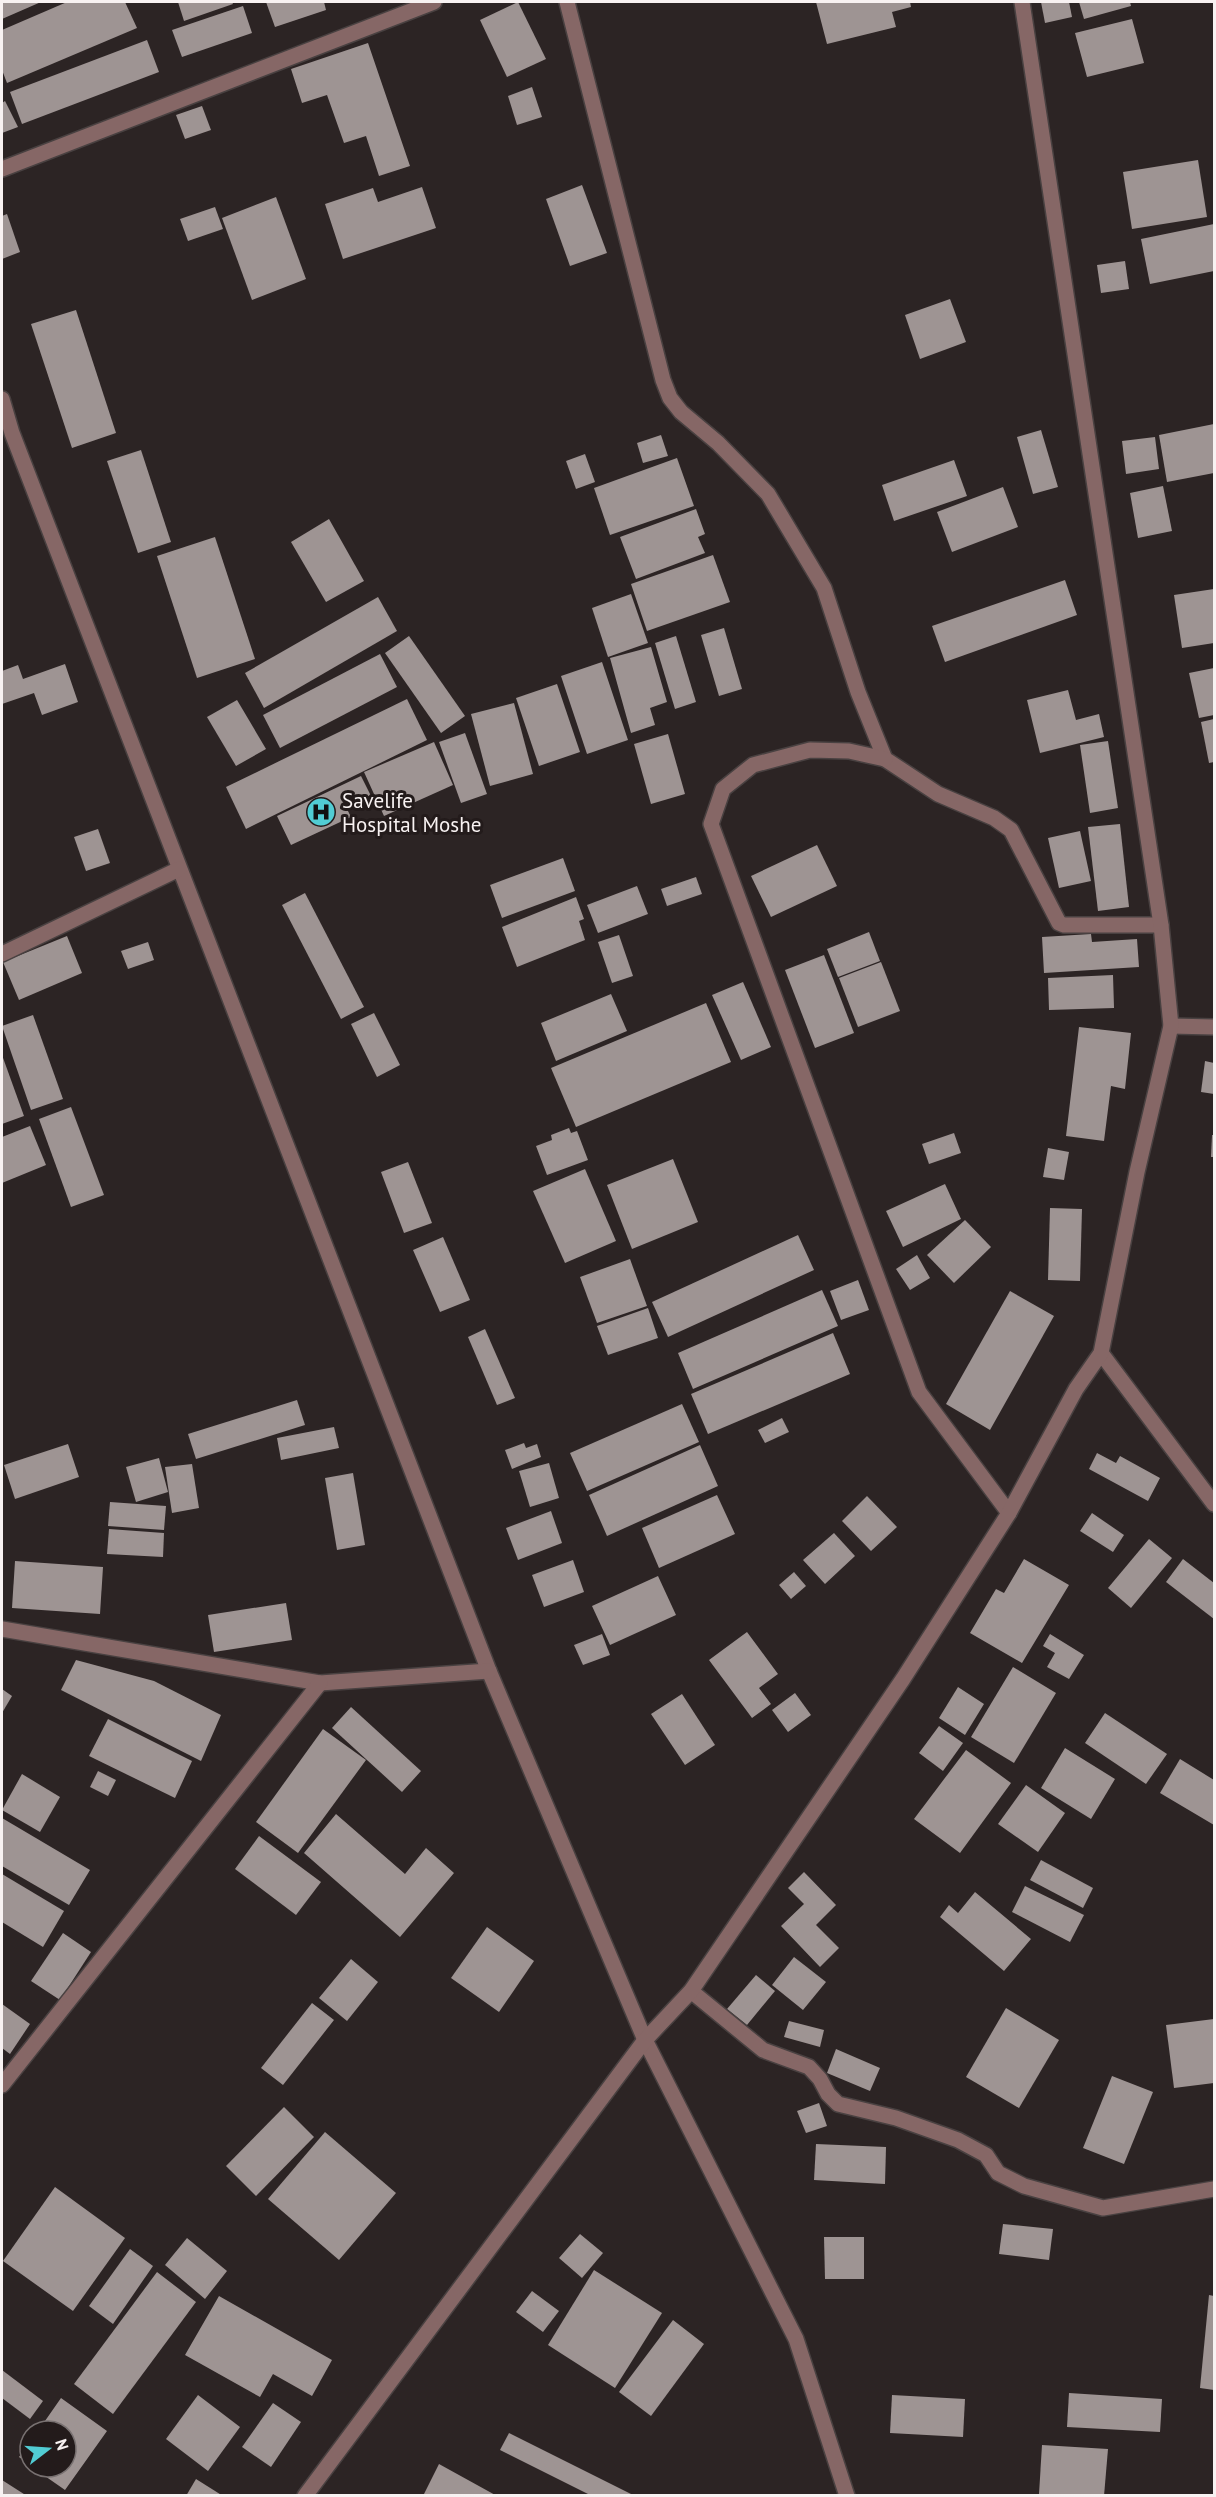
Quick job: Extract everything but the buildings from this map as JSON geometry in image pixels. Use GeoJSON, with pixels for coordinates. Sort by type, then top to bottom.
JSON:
{"type":"FeatureCollection","features":[{"type":"Feature","properties":{"kind":"street"},"geometry":{"type":"LineString","coordinates":[[2,169],[434,2]]}},
{"type":"Feature","properties":{"kind":"street"},"geometry":{"type":"LineString","coordinates":[[567,2],[660,368],[670,398],[681,412],[718,443],[768,494],[824,588],[858,692],[885,759]]}},
{"type":"Feature","properties":{"kind":"street"},"geometry":{"type":"LineString","coordinates":[[310,2494],[645,2040],[691,1991],[903,1679],[1009,1513],[1076,1389],[1101,1353],[1137,1172],[1171,1026],[1161,925],[1022,2]]}},
{"type":"Feature","properties":{"kind":"street"},"geometry":{"type":"LineString","coordinates":[[2,399],[7,436],[179,869],[489,1671],[645,2040],[796,2339],[847,2496]]}},
{"type":"Feature","properties":{"kind":"street"},"geometry":{"type":"LineString","coordinates":[[1009,1513],[919,1392],[711,824],[723,789],[753,765],[810,750],[849,751],[885,759],[938,794],[994,818],[1011,830],[1059,923],[1064,926],[1161,925]]}},
{"type":"Feature","properties":{"kind":"street"},"geometry":{"type":"LineString","coordinates":[[2,954],[179,869]]}},
{"type":"Feature","properties":{"kind":"street"},"geometry":{"type":"LineString","coordinates":[[1171,1026],[1215,1027]]}},
{"type":"Feature","properties":{"kind":"street"},"geometry":{"type":"LineString","coordinates":[[1101,1353],[1215,1504]]}},
{"type":"Feature","properties":{"kind":"street"},"geometry":{"type":"LineString","coordinates":[[2,1629],[320,1683],[489,1671]]}},
{"type":"Feature","properties":{"kind":"street"},"geometry":{"type":"LineString","coordinates":[[2,2085],[320,1683]]}},
{"type":"Feature","properties":{"kind":"street"},"geometry":{"type":"LineString","coordinates":[[691,1991],[763,2050],[808,2067],[838,2104],[896,2118],[958,2140],[986,2155],[998,2173],[1024,2186],[1103,2208],[1215,2189]]}},
{"type":"Feature","properties":{"kind":"place","name":"Savelife Hospital Moshe"},"geometry":{"type":"Point","coordinates":[321,812]}}]}
